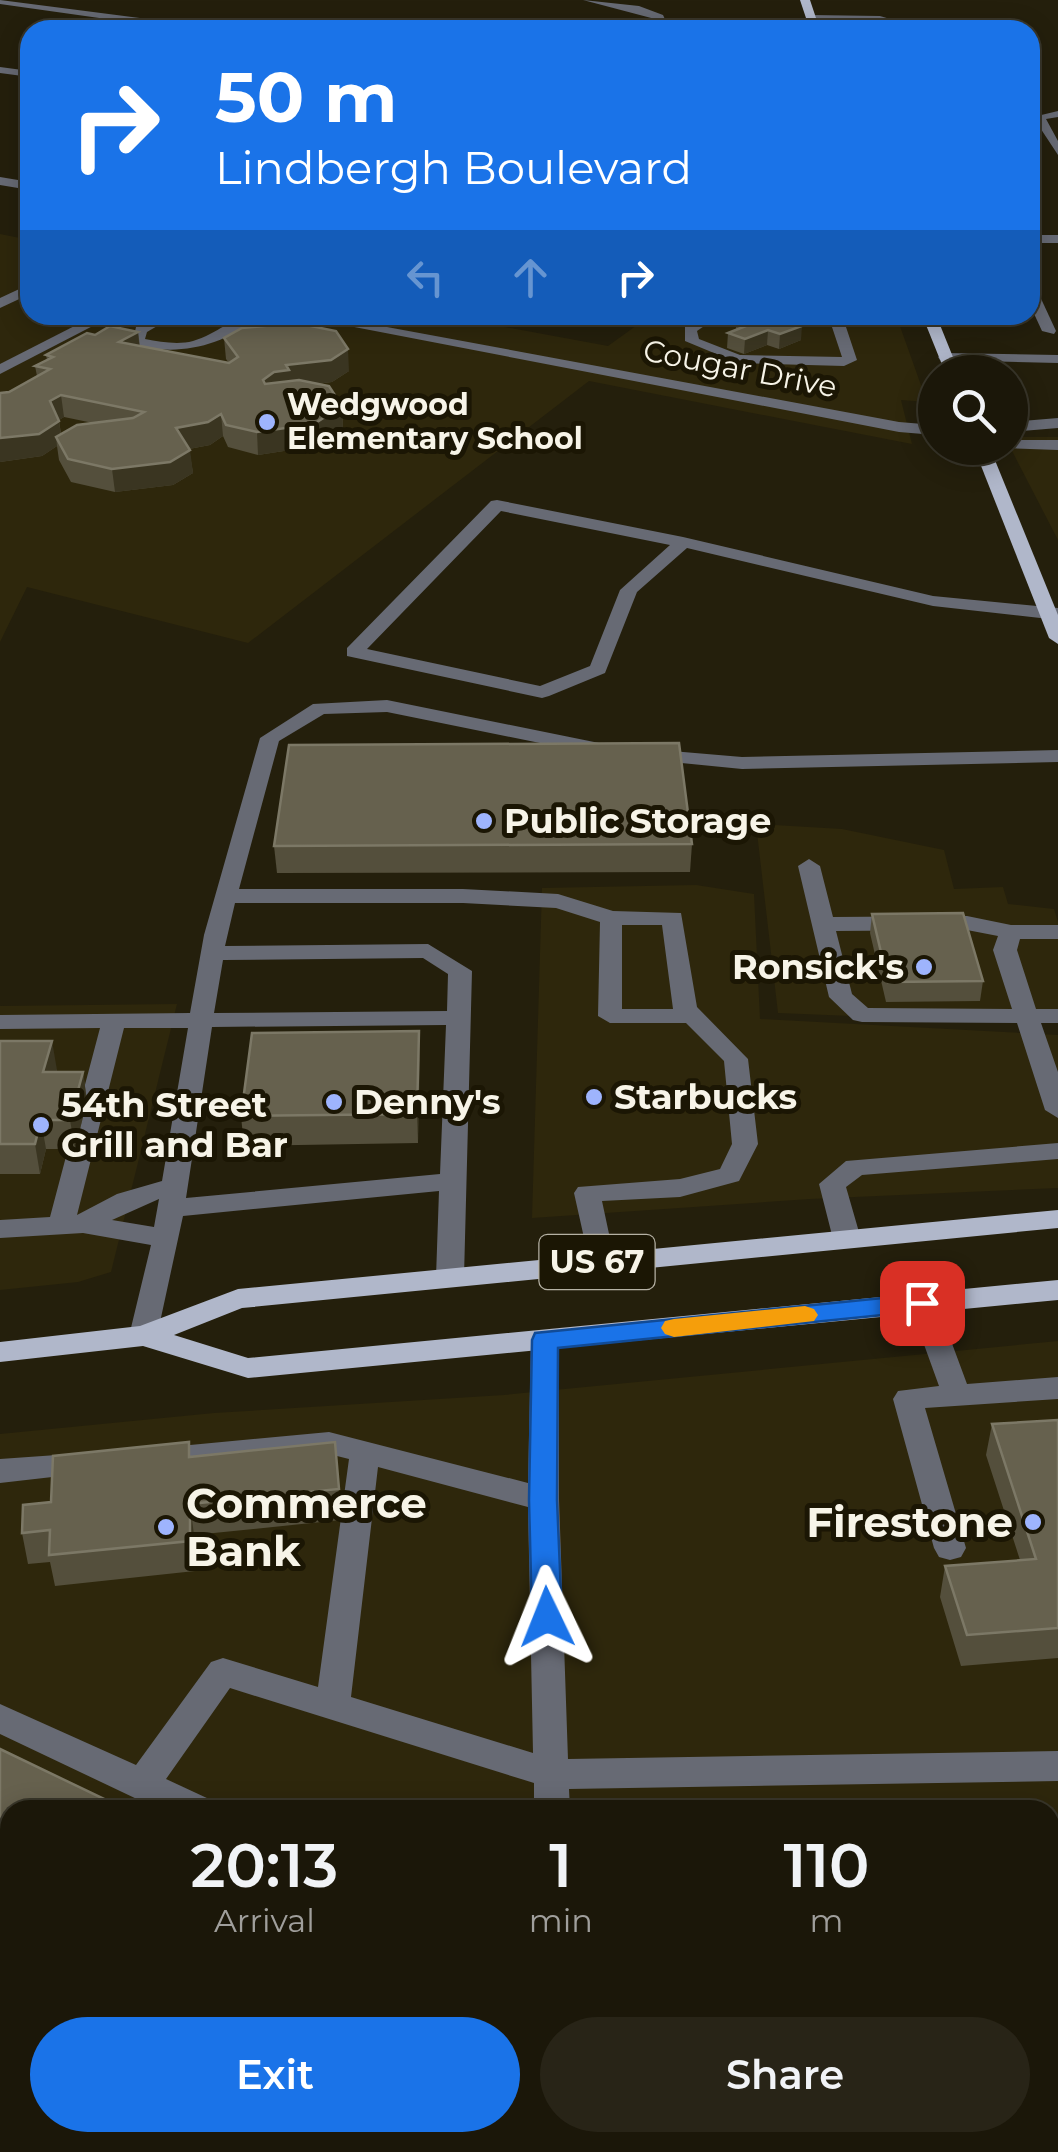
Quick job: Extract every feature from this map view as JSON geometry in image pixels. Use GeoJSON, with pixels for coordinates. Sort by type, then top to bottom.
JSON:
{"type":"FeatureCollection","features":[{"type":"Feature","properties":{"kind":"main road"},"geometry":{"type":"LineString","coordinates":[[933,325],[945,355]]}},
{"type":"Feature","properties":{"kind":"main road"},"geometry":{"type":"LineString","coordinates":[[989,465],[1052,614],[1058,638]]}},
{"type":"Feature","properties":{"kind":"main road","name":"US 67"},"geometry":{"type":"LineString","coordinates":[[0,1352],[143,1336],[238,1299],[1058,1219]]}},
{"type":"Feature","properties":{"kind":"main road","name":"US 67"},"geometry":{"type":"LineString","coordinates":[[143,1336],[248,1368],[1058,1290]]}},
{"type":"Feature","properties":{"kind":"street"},"geometry":{"type":"LineString","coordinates":[[588,0],[649,12],[662,20]]}},
{"type":"Feature","properties":{"kind":"street"},"geometry":{"type":"LineString","coordinates":[[0,1],[134,20]]}},
{"type":"Feature","properties":{"kind":"street"},"geometry":{"type":"LineString","coordinates":[[89,14],[108,7]]}},
{"type":"Feature","properties":{"kind":"street"},"geometry":{"type":"LineString","coordinates":[[1040,119],[1053,148]]}},
{"type":"Feature","properties":{"kind":"street"},"geometry":{"type":"LineString","coordinates":[[1040,312],[1049,331]]}},
{"type":"Feature","properties":{"kind":"street"},"geometry":{"type":"LineString","coordinates":[[0,370],[87,325]]}},
{"type":"Feature","properties":{"kind":"street"},"geometry":{"type":"LineString","coordinates":[[149,325],[140,330],[137,342],[178,350],[200,345],[235,325]]}},
{"type":"Feature","properties":{"kind":"street","name":"Cougar Drive"},"geometry":{"type":"LineString","coordinates":[[353,325],[918,428]]}},
{"type":"Feature","properties":{"kind":"street"},"geometry":{"type":"LineString","coordinates":[[697,325],[690,329],[692,341],[738,359],[844,362],[850,360],[838,325]]}},
{"type":"Feature","properties":{"kind":"street"},"geometry":{"type":"LineString","coordinates":[[1028,361],[1058,359]]}},
{"type":"Feature","properties":{"kind":"street"},"geometry":{"type":"LineString","coordinates":[[1028,426],[1058,423]]}},
{"type":"Feature","properties":{"kind":"street"},"geometry":{"type":"LineString","coordinates":[[1028,444],[1058,445]]}},
{"type":"Feature","properties":{"kind":"street"},"geometry":{"type":"LineString","coordinates":[[683,542],[629,590],[598,669],[542,692],[354,652],[497,505],[683,542],[933,601],[1052,614]]}},
{"type":"Feature","properties":{"kind":"street"},"geometry":{"type":"LineString","coordinates":[[143,1336],[166,1238],[212,953],[270,738],[320,708],[388,706],[611,752],[742,763],[1058,756]]}},
{"type":"Feature","properties":{"kind":"street"},"geometry":{"type":"LineString","coordinates":[[808,866],[841,998],[862,1015],[1058,1016]]}},
{"type":"Feature","properties":{"kind":"street"},"geometry":{"type":"LineString","coordinates":[[226,896],[463,896],[558,901],[611,918],[673,918],[685,1008],[736,1059],[745,1144],[730,1175],[680,1188],[588,1193],[600,1262]]}},
{"type":"Feature","properties":{"kind":"street"},"geometry":{"type":"LineString","coordinates":[[611,918],[610,1016],[693,1016]]}},
{"type":"Feature","properties":{"kind":"street"},"geometry":{"type":"LineString","coordinates":[[823,924],[967,923],[1011,932],[1058,932]]}},
{"type":"Feature","properties":{"kind":"street"},"geometry":{"type":"LineString","coordinates":[[1011,932],[1005,950],[1058,1110]]}},
{"type":"Feature","properties":{"kind":"street"},"geometry":{"type":"LineString","coordinates":[[212,953],[428,952],[460,971],[450,1277]]}},
{"type":"Feature","properties":{"kind":"street"},"geometry":{"type":"LineString","coordinates":[[0,1022],[459,1018]]}},
{"type":"Feature","properties":{"kind":"street"},"geometry":{"type":"LineString","coordinates":[[72,1224],[114,1020]]}},
{"type":"Feature","properties":{"kind":"street"},"geometry":{"type":"LineString","coordinates":[[20,1046],[62,1021]]}},
{"type":"Feature","properties":{"kind":"street"},"geometry":{"type":"LineString","coordinates":[[847,1239],[832,1184],[854,1167],[1058,1151]]}},
{"type":"Feature","properties":{"kind":"street"},"geometry":{"type":"LineString","coordinates":[[72,1224],[126,1200],[455,1180]]}},
{"type":"Feature","properties":{"kind":"street"},"geometry":{"type":"LineString","coordinates":[[0,1229],[72,1224],[166,1238]]}},
{"type":"Feature","properties":{"kind":"street"},"geometry":{"type":"LineString","coordinates":[[922,1303],[958,1395]]}},
{"type":"Feature","properties":{"kind":"street"},"geometry":{"type":"LineString","coordinates":[[545,1340],[543,1500],[552,1800]]}},
{"type":"Feature","properties":{"kind":"street"},"geometry":{"type":"LineString","coordinates":[[950,1548],[908,1399],[1058,1388]]}},
{"type":"Feature","properties":{"kind":"street"},"geometry":{"type":"LineString","coordinates":[[0,1471],[329,1443],[543,1500]]}},
{"type":"Feature","properties":{"kind":"street"},"geometry":{"type":"LineString","coordinates":[[333,1706],[365,1452]]}},
{"type":"Feature","properties":{"kind":"street"},"geometry":{"type":"LineString","coordinates":[[142,1784],[223,1672],[553,1774],[1058,1766]]}},
{"type":"Feature","properties":{"kind":"street"},"geometry":{"type":"LineString","coordinates":[[0,1718],[175,1800]]}},
{"type":"Feature","properties":{"kind":"shaded area","name":"Wedgwood Elementary School"},"geometry":{"type":"Polygon","coordinates":[[[0,234],[20,238],[20,325],[494,325],[608,346],[637,325],[900,325],[918,377],[918,401],[901,400],[912,444],[589,381],[248,643],[27,587],[0,642],[0,234]]]}},
{"type":"Feature","properties":{"kind":"shaded area"},"geometry":{"type":"Polygon","coordinates":[[[1028,437],[1058,437],[1058,540],[1019,465],[1028,465],[1028,437]]]}},
{"type":"Feature","properties":{"kind":"shaded area"},"geometry":{"type":"Polygon","coordinates":[[[756,824],[842,829],[944,850],[954,889],[1003,887],[1008,904],[1054,909],[1058,922],[1058,1013],[975,1021],[778,1013],[756,824]]]}},
{"type":"Feature","properties":{"kind":"shaded area"},"geometry":{"type":"Polygon","coordinates":[[[696,885],[754,894],[760,1019],[1058,1035],[1058,1188],[810,1199],[532,1218],[542,888],[696,885]]]}},
{"type":"Feature","properties":{"kind":"shaded area"},"geometry":{"type":"Polygon","coordinates":[[[177,1004],[111,1272],[78,1282],[0,1290],[0,1006],[177,1004]]]}},
{"type":"Feature","properties":{"kind":"shaded area"},"geometry":{"type":"Polygon","coordinates":[[[1058,1341],[1058,1800],[0,1800],[0,1434],[214,1413],[504,1395],[1058,1341]]]}},
{"type":"Feature","properties":{"kind":"building","name":"Wedgwood Elementary School"},"geometry":{"type":"Polygon","coordinates":[[[306,325],[336,331],[348,349],[331,360],[286,365],[289,370],[274,372],[263,380],[265,384],[299,380],[329,386],[342,406],[314,424],[257,432],[226,425],[221,414],[208,422],[176,428],[190,450],[170,462],[112,469],[68,459],[56,437],[77,425],[133,418],[144,412],[61,395],[50,401],[59,421],[39,434],[0,438],[0,393],[50,369],[35,366],[53,357],[46,355],[87,333],[95,335],[110,326],[138,332],[119,342],[229,363],[238,357],[224,338],[242,328],[306,325]]]}},
{"type":"Feature","properties":{"kind":"building"},"geometry":{"type":"Polygon","coordinates":[[[748,325],[802,325],[780,334],[768,330],[745,339],[728,333],[748,325]]]}},
{"type":"Feature","properties":{"kind":"building","name":"Public Storage"},"geometry":{"type":"Polygon","coordinates":[[[679,743],[692,844],[274,846],[289,745],[679,743]]]}},
{"type":"Feature","properties":{"kind":"building","name":"Ronsick's"},"geometry":{"type":"Polygon","coordinates":[[[963,913],[983,981],[888,982],[872,914],[963,913]]]}},
{"type":"Feature","properties":{"kind":"building","name":"Denny's"},"geometry":{"type":"Polygon","coordinates":[[[419,1031],[417,1114],[241,1116],[252,1033],[419,1031]]]}},
{"type":"Feature","properties":{"kind":"building"},"geometry":{"type":"Polygon","coordinates":[[[0,1041],[52,1041],[43,1072],[83,1072],[70,1120],[41,1120],[35,1144],[0,1144],[0,1041]]]}},
{"type":"Feature","properties":{"kind":"building","name":"Firestone"},"geometry":{"type":"Polygon","coordinates":[[[1058,1420],[1058,1628],[967,1635],[945,1566],[1036,1559],[992,1424],[1058,1420]]]}},
{"type":"Feature","properties":{"kind":"building"},"geometry":{"type":"Polygon","coordinates":[[[189,1442],[189,1457],[335,1442],[339,1489],[190,1504],[190,1541],[49,1555],[50,1530],[22,1533],[23,1505],[51,1502],[53,1456],[189,1442]]]}},
{"type":"Feature","properties":{"kind":"building"},"geometry":{"type":"Polygon","coordinates":[[[0,1749],[106,1800],[0,1800],[0,1749]]]}},
{"type":"Feature","properties":{"kind":"slow traffic"},"geometry":{"type":"LineString","coordinates":[[674,1328],[805,1315]]}},
{"type":"Feature","properties":{"kind":"place","name":"Wedgwood Elementary School"},"geometry":{"type":"Point","coordinates":[267,422]}},
{"type":"Feature","properties":{"kind":"place","name":"Public Storage"},"geometry":{"type":"Point","coordinates":[484,821]}},
{"type":"Feature","properties":{"kind":"place","name":"Ronsick's"},"geometry":{"type":"Point","coordinates":[924,967]}},
{"type":"Feature","properties":{"kind":"place","name":"Starbucks"},"geometry":{"type":"Point","coordinates":[594,1097]}},
{"type":"Feature","properties":{"kind":"place","name":"Denny's"},"geometry":{"type":"Point","coordinates":[334,1102]}},
{"type":"Feature","properties":{"kind":"place","name":"54th Street Grill and Bar"},"geometry":{"type":"Point","coordinates":[41,1125]}},
{"type":"Feature","properties":{"kind":"place","name":"Firestone"},"geometry":{"type":"Point","coordinates":[1033,1522]}},
{"type":"Feature","properties":{"kind":"place","name":"Commerce Bank"},"geometry":{"type":"Point","coordinates":[166,1527]}},
{"type":"Feature","properties":{"kind":"route"},"geometry":{"type":"LineString","coordinates":[[547,1617],[543,1500],[545,1340],[922,1303]]}}]}
